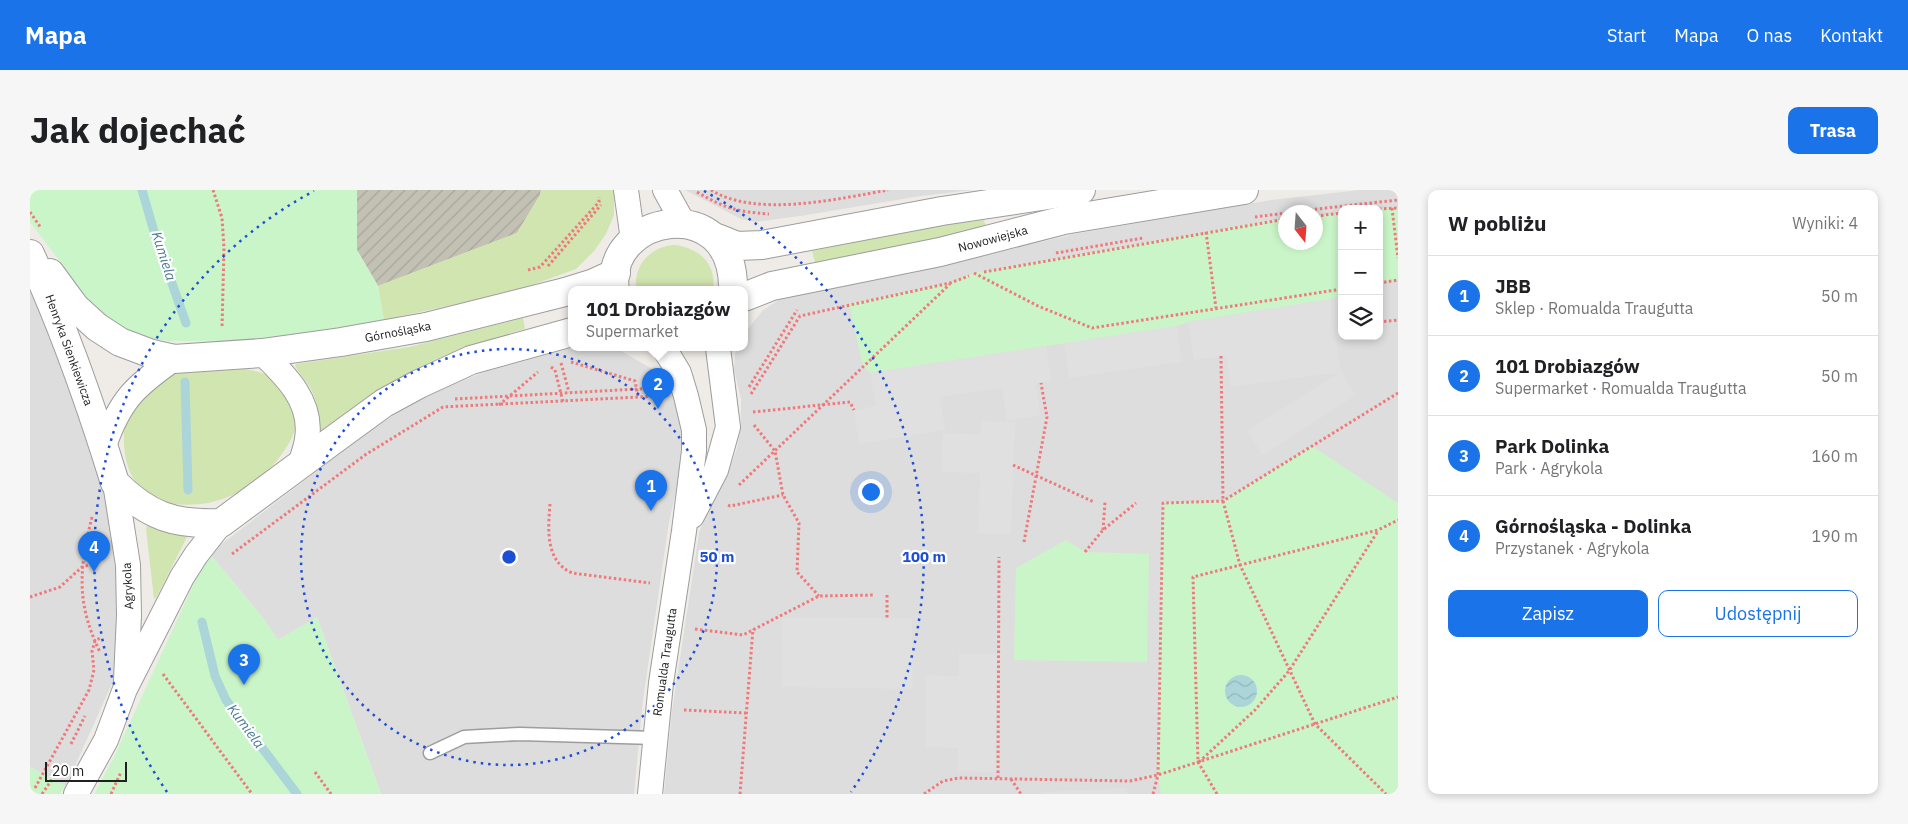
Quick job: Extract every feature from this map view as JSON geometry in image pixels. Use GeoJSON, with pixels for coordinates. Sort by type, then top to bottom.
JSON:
{"type":"FeatureCollection","features":[{"type":"Feature","properties":{"kind":"street"},"geometry":{"type":"LineString","coordinates":[[626,190],[633,240]]}},
{"type":"Feature","properties":{"kind":"street"},"geometry":{"type":"LineString","coordinates":[[665,190],[686,224]]}},
{"type":"Feature","properties":{"kind":"street"},"geometry":{"type":"LineString","coordinates":[[616,282],[618,262],[622,254],[642,232],[657,226],[677,223],[686,224],[696,226],[717,238],[737,246],[762,245],[942,211],[1081,190]]}},
{"type":"Feature","properties":{"kind":"street","name":"Nowowiejska"},"geometry":{"type":"LineString","coordinates":[[748,295],[772,286],[940,252],[1064,220],[1244,190]]}},
{"type":"Feature","properties":{"kind":"street"},"geometry":{"type":"LineString","coordinates":[[717,238],[727,254],[733,276],[733,286]]}},
{"type":"Feature","properties":{"kind":"street","name":"Henryka Sienkiewicza"},"geometry":{"type":"LineString","coordinates":[[30,246],[75,307],[97,327],[120,342],[152,354],[174,359]]}},
{"type":"Feature","properties":{"kind":"street","name":"Henryka Sienkiewicza"},"geometry":{"type":"LineString","coordinates":[[30,254],[66,340],[116,483]]}},
{"type":"Feature","properties":{"kind":"street","name":"Górnośląska"},"geometry":{"type":"LineString","coordinates":[[583,286],[616,282]]}},
{"type":"Feature","properties":{"kind":"street","name":"Górnośląska"},"geometry":{"type":"LineString","coordinates":[[174,359],[262,353],[426,328],[568,290]]}},
{"type":"Feature","properties":{"kind":"street"},"geometry":{"type":"LineString","coordinates":[[116,483],[130,498],[147,510],[164,517],[204,524],[221,524],[384,404],[419,384],[471,360],[568,333]]}},
{"type":"Feature","properties":{"kind":"street","name":"Romualda Traugutta"},"geometry":{"type":"LineString","coordinates":[[650,794],[658,710],[694,451],[694,430],[679,373],[666,351]]}},
{"type":"Feature","properties":{"kind":"street","name":"Romualda Traugutta"},"geometry":{"type":"LineString","coordinates":[[684,531],[716,470],[733,403],[719,351]]}},
{"type":"Feature","properties":{"kind":"street"},"geometry":{"type":"LineString","coordinates":[[262,353],[294,386],[303,404],[307,422],[307,438],[300,465]]}},
{"type":"Feature","properties":{"kind":"street"},"geometry":{"type":"LineString","coordinates":[[104,446],[112,422],[125,400],[152,373],[174,359]]}},
{"type":"Feature","properties":{"kind":"street","name":"Agrykola"},"geometry":{"type":"LineString","coordinates":[[116,483],[128,565],[129,615],[126,689]]}},
{"type":"Feature","properties":{"kind":"street","name":"Agrykola"},"geometry":{"type":"LineString","coordinates":[[76,794],[106,740],[126,689],[182,577],[196,555],[221,524]]}},
{"type":"Feature","properties":{"kind":"lane"},"geometry":{"type":"LineString","coordinates":[[430,753],[464,737],[520,734],[655,738]]}},
{"type":"Feature","properties":{"kind":"path"},"geometry":{"type":"LineString","coordinates":[[213,190],[222,218],[224,248],[222,336]]}},
{"type":"Feature","properties":{"kind":"path"},"geometry":{"type":"LineString","coordinates":[[521,272],[540,267],[599,202],[598,190]]}},
{"type":"Feature","properties":{"kind":"path"},"geometry":{"type":"LineString","coordinates":[[694,190],[722,206],[738,211],[778,214]]}},
{"type":"Feature","properties":{"kind":"path"},"geometry":{"type":"LineString","coordinates":[[711,190],[730,200],[767,204],[818,201],[888,190]]}},
{"type":"Feature","properties":{"kind":"path"},"geometry":{"type":"LineString","coordinates":[[1323,208],[1398,200]]}},
{"type":"Feature","properties":{"kind":"path"},"geometry":{"type":"LineString","coordinates":[[548,267],[605,201]]}},
{"type":"Feature","properties":{"kind":"path"},"geometry":{"type":"LineString","coordinates":[[1392,208],[1398,258]]}},
{"type":"Feature","properties":{"kind":"path"},"geometry":{"type":"LineString","coordinates":[[1383,209],[1398,208]]}},
{"type":"Feature","properties":{"kind":"path"},"geometry":{"type":"LineString","coordinates":[[1323,215],[1338,213]]}},
{"type":"Feature","properties":{"kind":"path"},"geometry":{"type":"LineString","coordinates":[[1250,218],[1278,214]]}},
{"type":"Feature","properties":{"kind":"path"},"geometry":{"type":"LineString","coordinates":[[733,403],[752,391],[800,316],[950,283],[974,273],[1278,220]]}},
{"type":"Feature","properties":{"kind":"path"},"geometry":{"type":"LineString","coordinates":[[1206,232],[1216,308]]}},
{"type":"Feature","properties":{"kind":"path"},"geometry":{"type":"LineString","coordinates":[[1052,254],[1148,237]]}},
{"type":"Feature","properties":{"kind":"path"},"geometry":{"type":"LineString","coordinates":[[967,271],[974,268]]}},
{"type":"Feature","properties":{"kind":"path"},"geometry":{"type":"LineString","coordinates":[[974,273],[1038,306],[1092,328],[1338,290]]}},
{"type":"Feature","properties":{"kind":"path"},"geometry":{"type":"LineString","coordinates":[[1383,282],[1398,280]]}},
{"type":"Feature","properties":{"kind":"path"},"geometry":{"type":"LineString","coordinates":[[732,492],[950,283]]}},
{"type":"Feature","properties":{"kind":"path"},"geometry":{"type":"LineString","coordinates":[[733,403],[750,386],[799,307]]}},
{"type":"Feature","properties":{"kind":"path"},"geometry":{"type":"LineString","coordinates":[[1383,322],[1398,320]]}},
{"type":"Feature","properties":{"kind":"path"},"geometry":{"type":"LineString","coordinates":[[1221,356],[1223,501],[1240,565],[1289,671],[1316,724],[1386,794]]}},
{"type":"Feature","properties":{"kind":"path"},"geometry":{"type":"LineString","coordinates":[[547,364],[568,361],[635,381],[638,396]]}},
{"type":"Feature","properties":{"kind":"path"},"geometry":{"type":"LineString","coordinates":[[499,405],[540,370]]}},
{"type":"Feature","properties":{"kind":"path"},"geometry":{"type":"LineString","coordinates":[[1024,542],[1047,416],[1041,382]]}},
{"type":"Feature","properties":{"kind":"path"},"geometry":{"type":"LineString","coordinates":[[226,558],[365,455],[443,407],[658,396],[671,405],[678,419],[689,409],[676,403],[664,390],[655,388],[451,399]]}},
{"type":"Feature","properties":{"kind":"path"},"geometry":{"type":"LineString","coordinates":[[1153,794],[1158,775],[1162,502],[1223,501],[1398,393]]}},
{"type":"Feature","properties":{"kind":"path"},"geometry":{"type":"LineString","coordinates":[[733,403],[750,412],[850,402],[854,410]]}},
{"type":"Feature","properties":{"kind":"path"},"geometry":{"type":"LineString","coordinates":[[750,412],[752,421],[775,451],[783,495],[799,523],[797,572],[818,596]]}},
{"type":"Feature","properties":{"kind":"path"},"geometry":{"type":"LineString","coordinates":[[365,455],[379,440]]}},
{"type":"Feature","properties":{"kind":"path"},"geometry":{"type":"LineString","coordinates":[[1013,465],[1094,502]]}},
{"type":"Feature","properties":{"kind":"path"},"geometry":{"type":"LineString","coordinates":[[722,502],[730,506],[783,495]]}},
{"type":"Feature","properties":{"kind":"path"},"geometry":{"type":"LineString","coordinates":[[1104,530],[1105,502]]}},
{"type":"Feature","properties":{"kind":"path"},"geometry":{"type":"LineString","coordinates":[[1085,552],[1104,530],[1136,502]]}},
{"type":"Feature","properties":{"kind":"path"},"geometry":{"type":"LineString","coordinates":[[550,504],[548,530],[551,547],[562,568],[572,573],[676,586]]}},
{"type":"Feature","properties":{"kind":"path"},"geometry":{"type":"LineString","coordinates":[[93,514],[82,567],[84,609],[90,630],[103,657]]}},
{"type":"Feature","properties":{"kind":"path"},"geometry":{"type":"LineString","coordinates":[[1217,794],[1198,762],[1193,577],[1378,530],[1398,520]]}},
{"type":"Feature","properties":{"kind":"path"},"geometry":{"type":"LineString","coordinates":[[1198,762],[1255,710],[1289,671],[1378,530]]}},
{"type":"Feature","properties":{"kind":"path"},"geometry":{"type":"LineString","coordinates":[[99,552],[101,570]]}},
{"type":"Feature","properties":{"kind":"path"},"geometry":{"type":"LineString","coordinates":[[998,778],[999,557]]}},
{"type":"Feature","properties":{"kind":"path"},"geometry":{"type":"LineString","coordinates":[[30,597],[60,587],[82,567],[100,562]]}},
{"type":"Feature","properties":{"kind":"path"},"geometry":{"type":"LineString","coordinates":[[694,629],[743,635],[818,596],[875,595]]}},
{"type":"Feature","properties":{"kind":"path"},"geometry":{"type":"LineString","coordinates":[[887,595],[887,618]]}},
{"type":"Feature","properties":{"kind":"path"},"geometry":{"type":"LineString","coordinates":[[740,794],[753,629]]}},
{"type":"Feature","properties":{"kind":"path"},"geometry":{"type":"LineString","coordinates":[[36,788],[89,690],[94,670],[92,651],[95,641],[104,636]]}},
{"type":"Feature","properties":{"kind":"path"},"geometry":{"type":"LineString","coordinates":[[167,665],[163,674],[252,794]]}},
{"type":"Feature","properties":{"kind":"path"},"geometry":{"type":"LineString","coordinates":[[924,794],[943,782],[959,778],[1130,781],[1158,775],[1398,697]]}},
{"type":"Feature","properties":{"kind":"path"},"geometry":{"type":"LineString","coordinates":[[68,750],[88,710]]}},
{"type":"Feature","properties":{"kind":"path"},"geometry":{"type":"LineString","coordinates":[[658,710],[746,713]]}},
{"type":"Feature","properties":{"kind":"path"},"geometry":{"type":"LineString","coordinates":[[315,772],[331,794]]}},
{"type":"Feature","properties":{"kind":"path"},"geometry":{"type":"LineString","coordinates":[[42,794],[56,773]]}},
{"type":"Feature","properties":{"kind":"path"},"geometry":{"type":"LineString","coordinates":[[1011,779],[1021,794]]}},
{"type":"Feature","properties":{"kind":"shaded area"},"geometry":{"type":"Polygon","coordinates":[[[357,190],[541,190],[540,195],[517,233],[378,286],[357,250],[357,190]]]}},
{"type":"Feature","properties":{"kind":"shaded area"},"geometry":{"type":"Polygon","coordinates":[[[685,190],[972,190],[921,196],[755,222],[741,219],[685,190]]]}},
{"type":"Feature","properties":{"kind":"shaded area"},"geometry":{"type":"Polygon","coordinates":[[[1360,190],[1398,190],[1398,794],[664,794],[672,711],[699,533],[707,511],[731,465],[737,448],[741,426],[741,399],[734,369],[736,351],[748,351],[748,329],[763,310],[782,298],[917,272],[1074,234],[1271,200],[1360,190]]]}},
{"type":"Feature","properties":{"kind":"shaded area"},"geometry":{"type":"Polygon","coordinates":[[[30,283],[105,486],[116,569],[118,641],[115,677],[66,786],[30,767],[30,283]]]}},
{"type":"Feature","properties":{"kind":"shaded area"},"geometry":{"type":"Polygon","coordinates":[[[1338,298],[1338,339],[1336,339],[1341,371],[1356,395],[1263,455],[1247,431],[1340,372],[1231,387],[1226,355],[1194,360],[1188,322],[1338,298]]]}},
{"type":"Feature","properties":{"kind":"shaded area"},"geometry":{"type":"Polygon","coordinates":[[[1177,326],[1182,362],[1069,378],[1064,343],[1177,326]]]}},
{"type":"Feature","properties":{"kind":"shaded area"},"geometry":{"type":"Polygon","coordinates":[[[1046,346],[1051,381],[1036,383],[1040,416],[1007,420],[1002,388],[940,397],[945,430],[859,444],[854,410],[876,406],[870,373],[1046,346]]]}},
{"type":"Feature","properties":{"kind":"shaded area"},"geometry":{"type":"Polygon","coordinates":[[[568,349],[568,351],[621,351],[661,374],[676,393],[684,436],[680,475],[669,522],[643,700],[634,794],[381,794],[317,617],[278,640],[264,619],[210,554],[368,432],[402,410],[443,388],[487,371],[568,349]]]}},
{"type":"Feature","properties":{"kind":"shaded area"},"geometry":{"type":"Polygon","coordinates":[[[981,421],[1015,422],[1011,534],[978,533],[980,473],[941,472],[943,433],[981,434],[981,421]]]}},
{"type":"Feature","properties":{"kind":"shaded area"},"geometry":{"type":"Polygon","coordinates":[[[782,617],[912,618],[913,689],[781,687],[782,617]]]}},
{"type":"Feature","properties":{"kind":"shaded area"},"geometry":{"type":"Polygon","coordinates":[[[959,653],[997,654],[995,772],[958,771],[958,748],[926,747],[926,675],[959,676],[959,653]]]}},
{"type":"Feature","properties":{"kind":"shaded area"},"geometry":{"type":"Polygon","coordinates":[[[1126,788],[1127,794],[1042,794],[1042,792],[1126,788]]]}},
{"type":"Feature","properties":{"kind":"green space"},"geometry":{"type":"Polygon","coordinates":[[[30,190],[357,190],[357,250],[378,286],[384,320],[307,335],[244,341],[169,341],[146,338],[124,331],[96,309],[30,222],[30,190]]]}},
{"type":"Feature","properties":{"kind":"green space"},"geometry":{"type":"Polygon","coordinates":[[[541,190],[614,190],[614,215],[606,234],[594,251],[576,269],[516,291],[384,320],[378,286],[517,233],[540,195],[541,190]]]}},
{"type":"Feature","properties":{"kind":"green space"},"geometry":{"type":"Polygon","coordinates":[[[1398,208],[1398,280],[1383,282],[1383,250],[1383,209],[1398,208]]]}},
{"type":"Feature","properties":{"kind":"green space"},"geometry":{"type":"Polygon","coordinates":[[[1338,213],[1338,298],[1188,322],[1177,326],[870,373],[863,366],[849,304],[950,283],[974,273],[1267,221],[1278,220],[1278,250],[1323,250],[1323,215],[1338,213]]]}},
{"type":"Feature","properties":{"kind":"green space"},"geometry":{"type":"Polygon","coordinates":[[[984,220],[986,227],[953,236],[815,263],[812,251],[931,227],[984,220]]]}},
{"type":"Feature","properties":{"kind":"green space"},"geometry":{"type":"Polygon","coordinates":[[[666,246],[684,247],[699,254],[709,265],[714,281],[713,286],[636,286],[640,265],[651,253],[666,246]]]}},
{"type":"Feature","properties":{"kind":"green space"},"geometry":{"type":"Polygon","coordinates":[[[523,318],[525,329],[468,346],[415,369],[368,398],[322,431],[320,430],[317,406],[311,389],[295,366],[296,364],[409,347],[523,318]]]}},
{"type":"Feature","properties":{"kind":"green space"},"geometry":{"type":"Polygon","coordinates":[[[245,369],[266,374],[277,381],[286,392],[294,412],[296,420],[295,431],[276,462],[257,480],[235,494],[221,500],[190,505],[174,504],[159,500],[146,493],[135,482],[128,467],[125,452],[125,427],[134,405],[163,380],[177,373],[201,370],[245,369]]]}},
{"type":"Feature","properties":{"kind":"green space"},"geometry":{"type":"Polygon","coordinates":[[[1312,446],[1398,503],[1398,794],[1161,794],[1158,775],[1163,503],[1223,501],[1312,446]]]}},
{"type":"Feature","properties":{"kind":"green space"},"geometry":{"type":"Polygon","coordinates":[[[147,526],[188,535],[154,599],[146,529],[147,526]]]}},
{"type":"Feature","properties":{"kind":"green space"},"geometry":{"type":"Polygon","coordinates":[[[1066,540],[1085,552],[1149,554],[1147,662],[1014,660],[1016,568],[1066,540]]]}},
{"type":"Feature","properties":{"kind":"green space"},"geometry":{"type":"Polygon","coordinates":[[[210,554],[264,619],[278,640],[317,617],[381,794],[94,794],[113,759],[201,568],[210,554]]]}},
{"type":"Feature","properties":{"kind":"green space"},"geometry":{"type":"Polygon","coordinates":[[[30,767],[66,786],[60,794],[30,794],[30,767]]]}},
{"type":"Feature","properties":{"kind":"water"},"geometry":{"type":"Polygon","coordinates":[[[1241,675],[1253,679],[1257,691],[1253,703],[1241,707],[1229,703],[1225,691],[1229,679],[1241,675]]]}},
{"type":"Feature","properties":{"kind":"waterway","name":"Kumiela"},"geometry":{"type":"LineString","coordinates":[[142,190],[155,235],[186,323]]}},
{"type":"Feature","properties":{"kind":"waterway","name":"Kumiela"},"geometry":{"type":"LineString","coordinates":[[185,382],[188,490]]}},
{"type":"Feature","properties":{"kind":"waterway","name":"Kumiela"},"geometry":{"type":"LineString","coordinates":[[202,622],[215,676],[226,700],[297,794]]}},
{"type":"Feature","properties":{"kind":"place","name":"101 Drobiazgów"},"geometry":{"type":"Point","coordinates":[658,409]}},
{"type":"Feature","properties":{"kind":"place","name":"JBB"},"geometry":{"type":"Point","coordinates":[651,511]}},
{"type":"Feature","properties":{"kind":"place","name":"Górnośląska - Dolinka"},"geometry":{"type":"Point","coordinates":[94,572]}},
{"type":"Feature","properties":{"kind":"place","name":"Park Dolinka"},"geometry":{"type":"Point","coordinates":[244,685]}}]}
